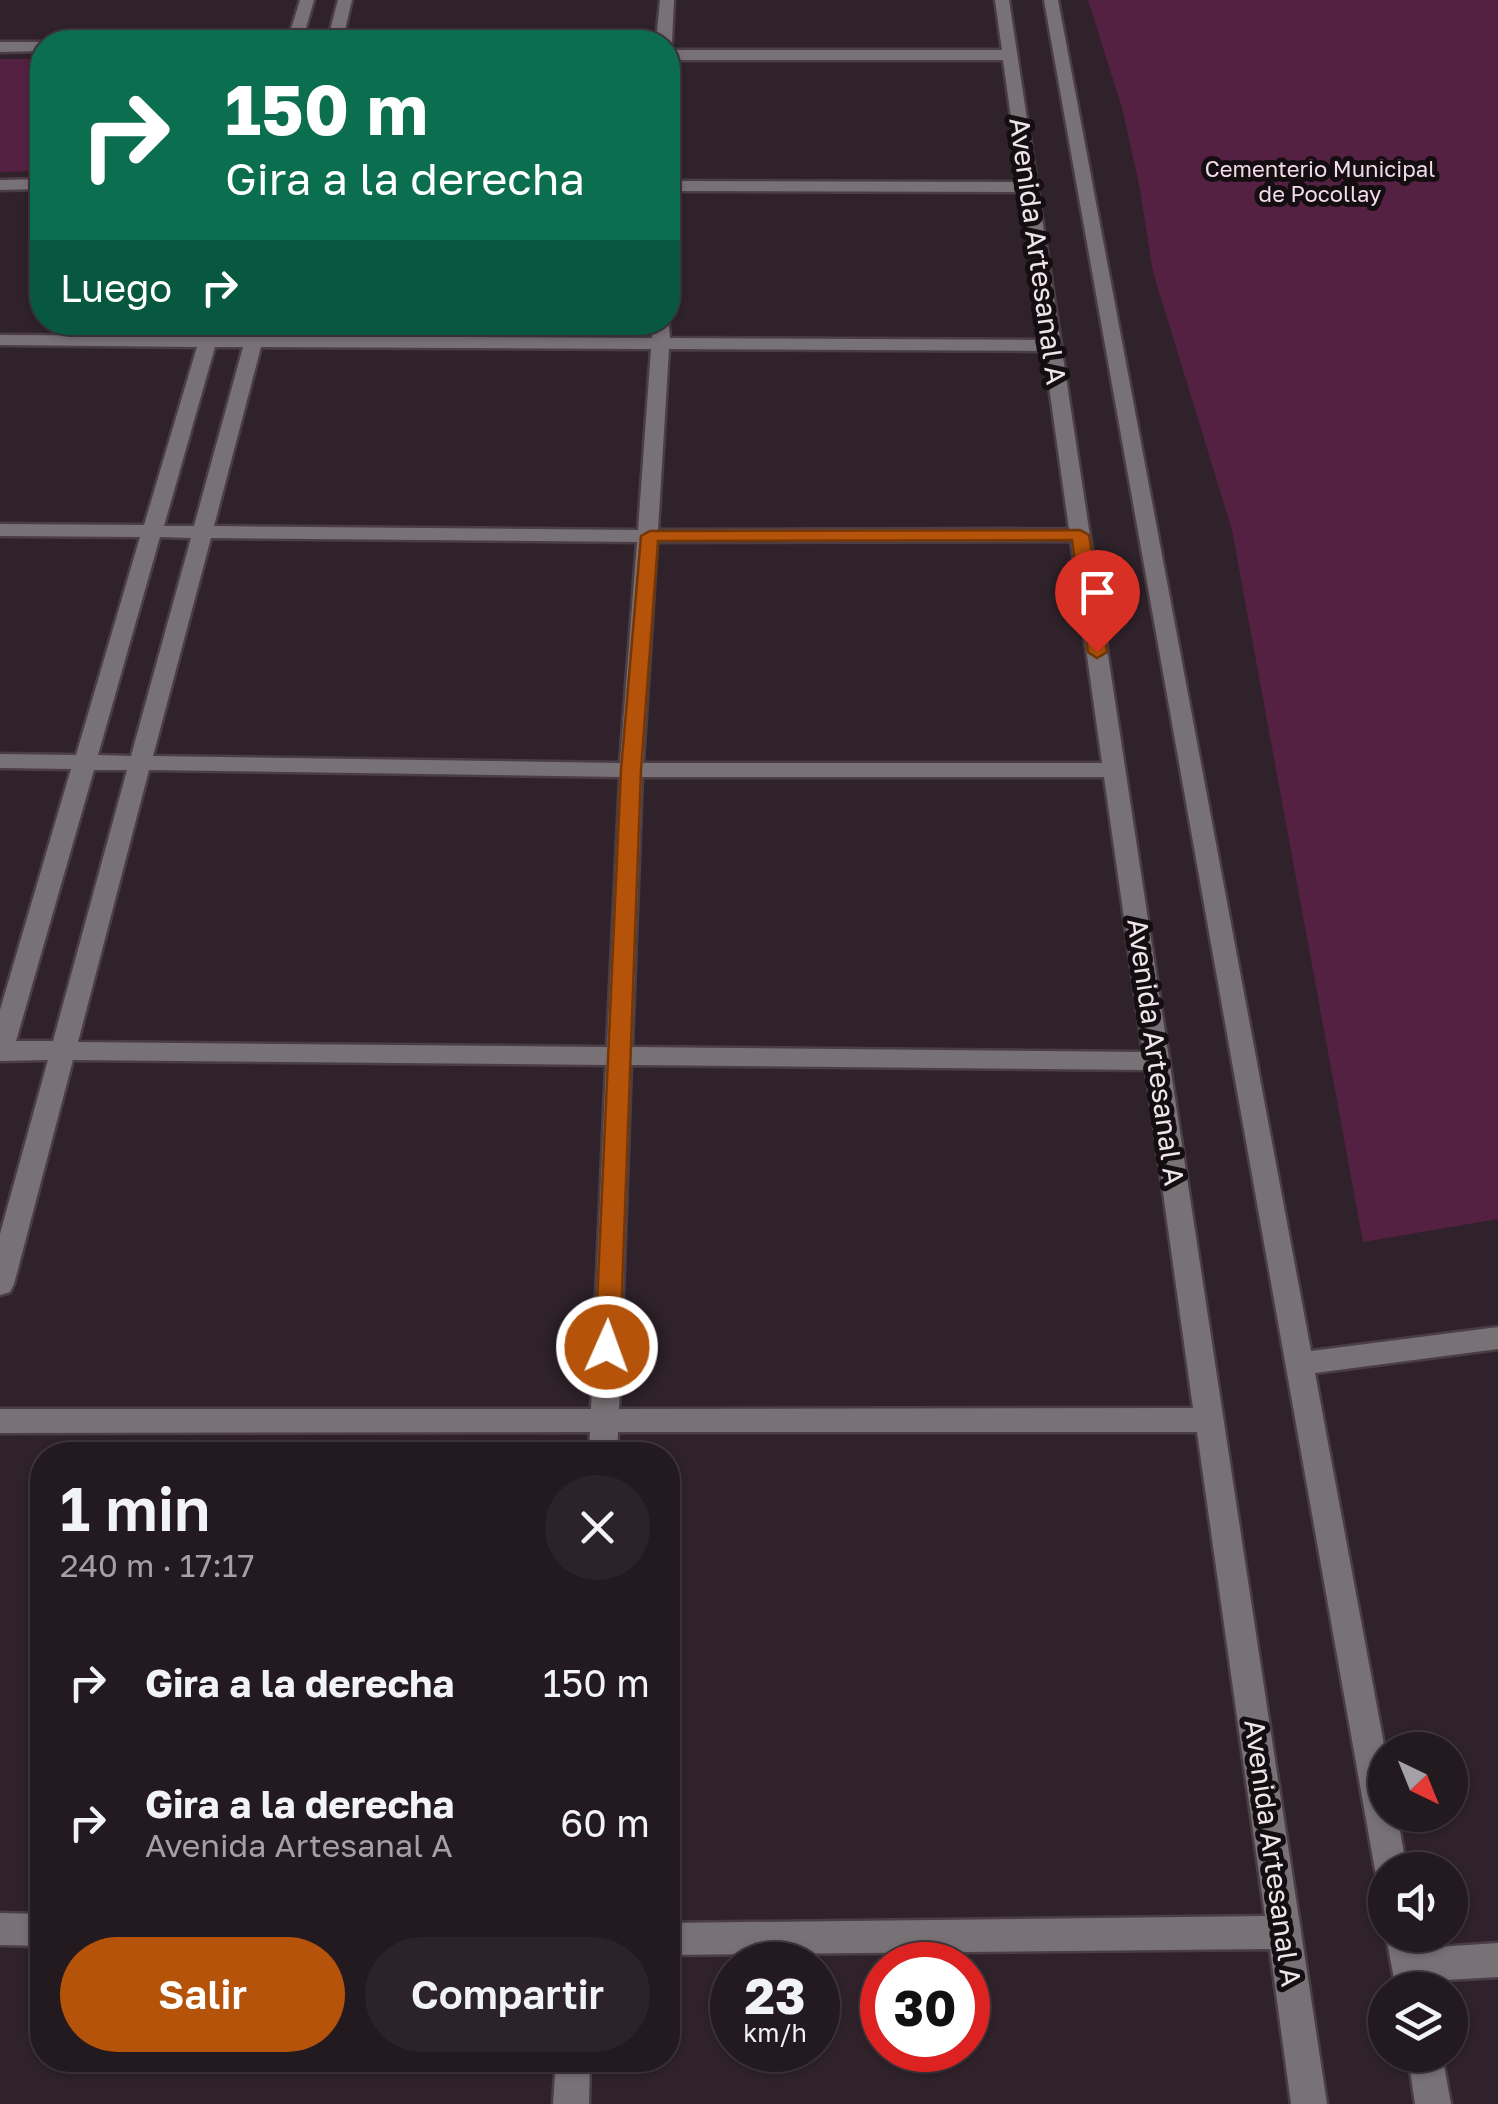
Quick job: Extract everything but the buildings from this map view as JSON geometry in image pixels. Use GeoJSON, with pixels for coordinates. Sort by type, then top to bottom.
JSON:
{"type":"FeatureCollection","features":[{"type":"Feature","properties":{"kind":"street"},"geometry":{"type":"LineString","coordinates":[[298,30],[307,0]]}},
{"type":"Feature","properties":{"kind":"street"},"geometry":{"type":"LineString","coordinates":[[337,30],[345,0]]}},
{"type":"Feature","properties":{"kind":"street"},"geometry":{"type":"LineString","coordinates":[[665,30],[667,0]]}},
{"type":"Feature","properties":{"kind":"street","name":"Avenida Artesanal A"},"geometry":{"type":"LineString","coordinates":[[1002,0],[1310,2104]]}},
{"type":"Feature","properties":{"kind":"street","name":"Avenida Artesanal A"},"geometry":{"type":"LineString","coordinates":[[1050,0],[1388,1852]]}},
{"type":"Feature","properties":{"kind":"street"},"geometry":{"type":"LineString","coordinates":[[0,46],[30,47]]}},
{"type":"Feature","properties":{"kind":"street"},"geometry":{"type":"LineString","coordinates":[[680,55],[1010,56]]}},
{"type":"Feature","properties":{"kind":"street"},"geometry":{"type":"LineString","coordinates":[[0,184],[30,184]]}},
{"type":"Feature","properties":{"kind":"street"},"geometry":{"type":"LineString","coordinates":[[680,186],[1029,187]]}},
{"type":"Feature","properties":{"kind":"street"},"geometry":{"type":"LineString","coordinates":[[0,340],[131,335]]}},
{"type":"Feature","properties":{"kind":"street"},"geometry":{"type":"LineString","coordinates":[[209,335],[0,1051],[1158,1061]]}},
{"type":"Feature","properties":{"kind":"street"},"geometry":{"type":"LineString","coordinates":[[0,1284],[256,335]]}},
{"type":"Feature","properties":{"kind":"street"},"geometry":{"type":"LineString","coordinates":[[603,1442],[631,770],[662,335]]}},
{"type":"Feature","properties":{"kind":"street"},"geometry":{"type":"LineString","coordinates":[[680,335],[1052,346]]}},
{"type":"Feature","properties":{"kind":"street"},"geometry":{"type":"LineString","coordinates":[[0,530],[1080,535]]}},
{"type":"Feature","properties":{"kind":"street"},"geometry":{"type":"LineString","coordinates":[[0,760],[631,770],[1114,770]]}},
{"type":"Feature","properties":{"kind":"street"},"geometry":{"type":"LineString","coordinates":[[1299,1364],[1498,1338]]}},
{"type":"Feature","properties":{"kind":"street"},"geometry":{"type":"LineString","coordinates":[[0,1421],[1210,1420]]}},
{"type":"Feature","properties":{"kind":"street"},"geometry":{"type":"LineString","coordinates":[[0,1929],[30,1930]]}},
{"type":"Feature","properties":{"kind":"street"},"geometry":{"type":"LineString","coordinates":[[680,1939],[1284,1932]]}},
{"type":"Feature","properties":{"kind":"street"},"geometry":{"type":"LineString","coordinates":[[1408,1964],[1498,1960]]}},
{"type":"Feature","properties":{"kind":"street"},"geometry":{"type":"LineString","coordinates":[[570,2104],[572,2072]]}},
{"type":"Feature","properties":{"kind":"street"},"geometry":{"type":"LineString","coordinates":[[1428,2072],[1434,2104]]}},
{"type":"Feature","properties":{"kind":"green space","name":"Cementerio Municipal de Pocollay"},"geometry":{"type":"Polygon","coordinates":[[[1088,0],[1498,0],[1498,1219],[1363,1242],[1232,530],[1153,272],[1122,108],[1088,0]]]}},
{"type":"Feature","properties":{"kind":"green space"},"geometry":{"type":"Polygon","coordinates":[[[0,59],[30,59],[30,171],[0,172],[0,59]]]}},
{"type":"Feature","properties":{"kind":"route"},"geometry":{"type":"LineString","coordinates":[[607,1347],[631,770],[650,536],[1080,535],[1097,652]]}}]}
